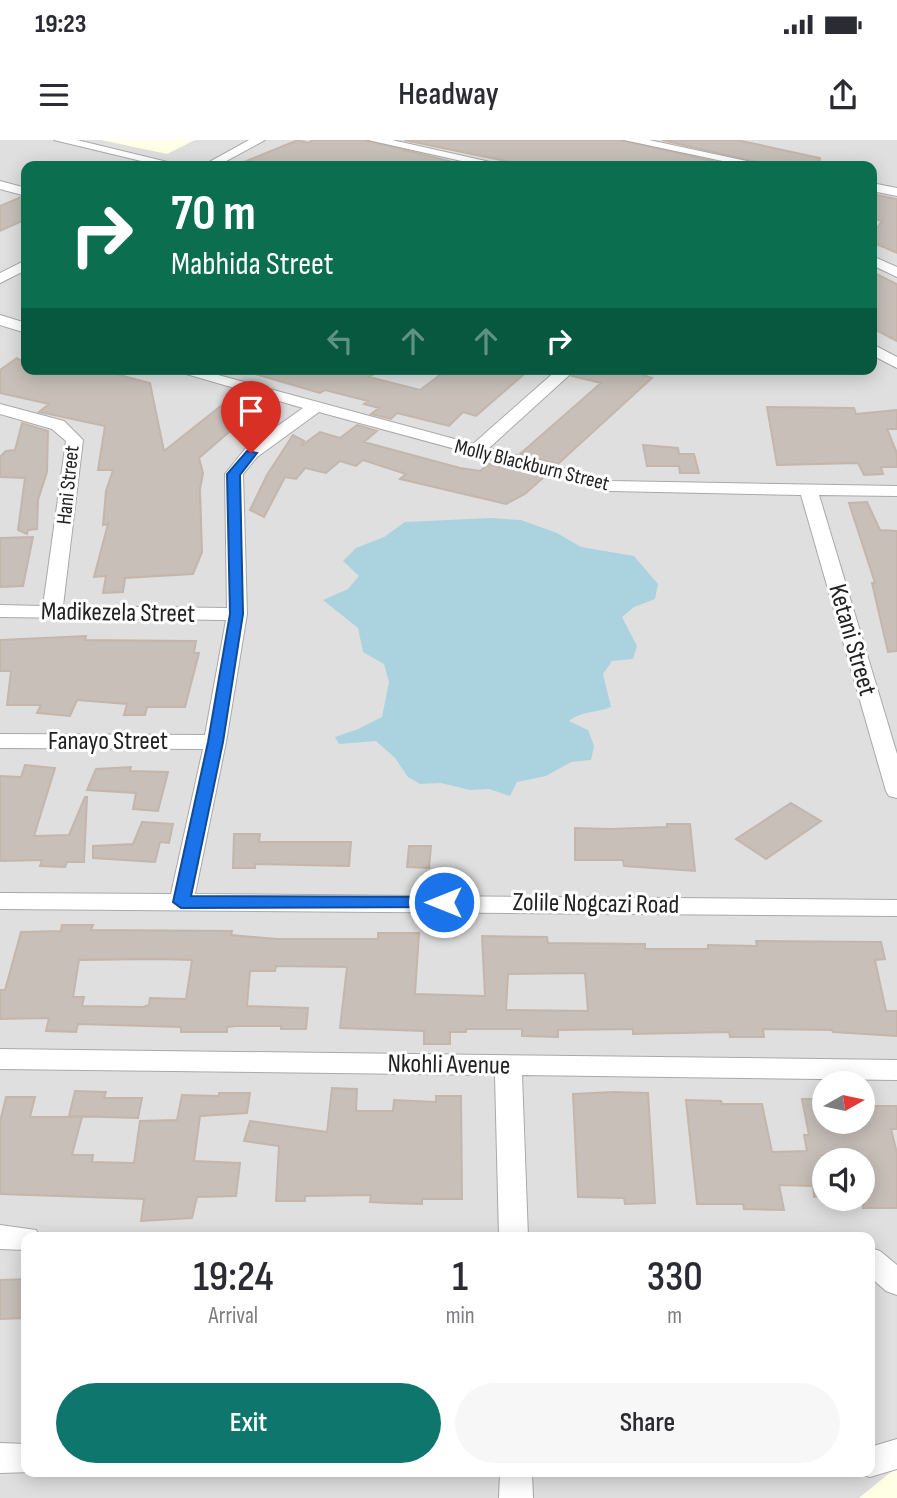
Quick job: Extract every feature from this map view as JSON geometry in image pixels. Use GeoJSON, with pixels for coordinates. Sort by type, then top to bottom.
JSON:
{"type":"FeatureCollection","features":[{"type":"Feature","properties":{"kind":"street"},"geometry":{"type":"LineString","coordinates":[[60,140],[154,161]]}},
{"type":"Feature","properties":{"kind":"street"},"geometry":{"type":"LineString","coordinates":[[218,161],[259,140]]}},
{"type":"Feature","properties":{"kind":"street"},"geometry":{"type":"LineString","coordinates":[[374,140],[477,161]]}},
{"type":"Feature","properties":{"kind":"street"},"geometry":{"type":"LineString","coordinates":[[630,140],[738,161]]}},
{"type":"Feature","properties":{"kind":"street"},"geometry":{"type":"LineString","coordinates":[[698,161],[726,140]]}},
{"type":"Feature","properties":{"kind":"street"},"geometry":{"type":"LineString","coordinates":[[0,185],[21,191]]}},
{"type":"Feature","properties":{"kind":"street"},"geometry":{"type":"LineString","coordinates":[[877,188],[897,192]]}},
{"type":"Feature","properties":{"kind":"street"},"geometry":{"type":"LineString","coordinates":[[0,199],[21,191]]}},
{"type":"Feature","properties":{"kind":"street"},"geometry":{"type":"LineString","coordinates":[[877,263],[897,273]]}},
{"type":"Feature","properties":{"kind":"street"},"geometry":{"type":"LineString","coordinates":[[0,279],[21,267]]}},
{"type":"Feature","properties":{"kind":"street"},"geometry":{"type":"LineString","coordinates":[[0,320],[21,326]]}},
{"type":"Feature","properties":{"kind":"street"},"geometry":{"type":"LineString","coordinates":[[877,352],[897,363]]}},
{"type":"Feature","properties":{"kind":"street","name":"Molly Blackburn Street"},"geometry":{"type":"LineString","coordinates":[[198,375],[610,486],[897,491]]}},
{"type":"Feature","properties":{"kind":"street"},"geometry":{"type":"LineString","coordinates":[[475,451],[561,375]]}},
{"type":"Feature","properties":{"kind":"street"},"geometry":{"type":"LineString","coordinates":[[181,902],[215,742],[237,614],[234,474],[251,453],[316,408]]}},
{"type":"Feature","properties":{"kind":"street","name":"Hani Street"},"geometry":{"type":"LineString","coordinates":[[0,409],[58,425],[68,430],[75,440],[52,612]]}},
{"type":"Feature","properties":{"kind":"street","name":"Ketani Street"},"geometry":{"type":"LineString","coordinates":[[808,489],[897,791]]}},
{"type":"Feature","properties":{"kind":"street","name":"Madikezela Street"},"geometry":{"type":"LineString","coordinates":[[0,611],[237,614]]}},
{"type":"Feature","properties":{"kind":"street","name":"Fanayo Street"},"geometry":{"type":"LineString","coordinates":[[0,741],[215,742]]}},
{"type":"Feature","properties":{"kind":"street","name":"Zolile Nogcazi Road"},"geometry":{"type":"LineString","coordinates":[[0,901],[897,908]]}},
{"type":"Feature","properties":{"kind":"street","name":"Nkohli Avenue"},"geometry":{"type":"LineString","coordinates":[[0,1059],[897,1070]]}},
{"type":"Feature","properties":{"kind":"street"},"geometry":{"type":"LineString","coordinates":[[508,1066],[513,1232]]}},
{"type":"Feature","properties":{"kind":"street"},"geometry":{"type":"LineString","coordinates":[[0,1237],[21,1238]]}},
{"type":"Feature","properties":{"kind":"street"},"geometry":{"type":"LineString","coordinates":[[875,1264],[896,1281]]}},
{"type":"Feature","properties":{"kind":"street"},"geometry":{"type":"LineString","coordinates":[[875,1461],[897,1454]]}},
{"type":"Feature","properties":{"kind":"street"},"geometry":{"type":"LineString","coordinates":[[0,1458],[21,1458]]}},
{"type":"Feature","properties":{"kind":"street"},"geometry":{"type":"LineString","coordinates":[[516,1477],[516,1498]]}},
{"type":"Feature","properties":{"kind":"shaded area"},"geometry":{"type":"Polygon","coordinates":[[[0,140],[897,140],[897,1498],[0,1498],[0,140]]]}},
{"type":"Feature","properties":{"kind":"shaded area"},"geometry":{"type":"Polygon","coordinates":[[[101,140],[195,140],[167,154],[101,140]]]}},
{"type":"Feature","properties":{"kind":"shaded area"},"geometry":{"type":"Polygon","coordinates":[[[897,1467],[897,1498],[859,1498],[897,1467]]]}},
{"type":"Feature","properties":{"kind":"water"},"geometry":{"type":"Polygon","coordinates":[[[491,518],[521,520],[557,533],[581,547],[634,556],[658,584],[655,599],[634,607],[622,617],[637,646],[633,659],[612,661],[603,674],[611,707],[579,715],[569,721],[588,730],[594,746],[591,760],[571,762],[546,776],[517,782],[510,796],[489,789],[470,790],[441,783],[420,784],[408,777],[395,758],[376,741],[339,744],[335,737],[382,717],[389,682],[384,664],[363,652],[358,628],[323,600],[348,589],[359,576],[343,561],[356,548],[384,537],[405,522],[491,518]]]}},
{"type":"Feature","properties":{"kind":"building"},"geometry":{"type":"Polygon","coordinates":[[[298,140],[308,143],[313,140],[365,140],[449,161],[246,161],[298,140]]]}},
{"type":"Feature","properties":{"kind":"building"},"geometry":{"type":"Polygon","coordinates":[[[404,140],[621,140],[713,161],[506,161],[404,140]]]}},
{"type":"Feature","properties":{"kind":"building"},"geometry":{"type":"Polygon","coordinates":[[[662,140],[737,140],[820,158],[820,161],[752,161],[662,140]]]}},
{"type":"Feature","properties":{"kind":"building"},"geometry":{"type":"Polygon","coordinates":[[[877,195],[897,199],[897,253],[877,244],[877,228],[882,221],[877,220],[877,195]]]}},
{"type":"Feature","properties":{"kind":"building"},"geometry":{"type":"Polygon","coordinates":[[[21,197],[21,221],[0,231],[0,206],[21,197]]]}},
{"type":"Feature","properties":{"kind":"building"},"geometry":{"type":"Polygon","coordinates":[[[877,274],[897,284],[897,341],[877,331],[877,274]]]}},
{"type":"Feature","properties":{"kind":"building"},"geometry":{"type":"Polygon","coordinates":[[[17,358],[21,360],[21,375],[120,375],[150,383],[164,451],[222,405],[251,413],[199,458],[203,473],[200,489],[202,552],[193,574],[125,578],[123,592],[103,593],[106,576],[94,577],[108,524],[103,525],[106,491],[113,470],[98,470],[105,426],[39,412],[49,404],[0,393],[0,370],[17,358]]]}},
{"type":"Feature","properties":{"kind":"building"},"geometry":{"type":"Polygon","coordinates":[[[258,375],[372,375],[369,377],[420,390],[440,375],[523,375],[476,416],[463,412],[449,426],[397,413],[391,419],[371,414],[379,408],[364,404],[368,401],[325,390],[320,393],[258,375]]]}},
{"type":"Feature","properties":{"kind":"building"},"geometry":{"type":"Polygon","coordinates":[[[643,375],[652,378],[558,464],[520,454],[601,383],[572,376],[643,375]]]}},
{"type":"Feature","properties":{"kind":"building"},"geometry":{"type":"Polygon","coordinates":[[[767,407],[854,408],[856,414],[897,410],[897,429],[887,429],[897,453],[897,467],[881,467],[883,474],[864,475],[858,463],[777,465],[767,407]]]}},
{"type":"Feature","properties":{"kind":"building"},"geometry":{"type":"Polygon","coordinates":[[[22,423],[48,431],[47,472],[38,500],[37,529],[28,530],[27,534],[18,530],[25,478],[0,477],[0,457],[6,451],[15,450],[22,423]]]}},
{"type":"Feature","properties":{"kind":"building"},"geometry":{"type":"Polygon","coordinates":[[[357,425],[377,431],[364,442],[460,468],[480,471],[489,464],[545,476],[525,494],[506,504],[400,479],[406,474],[363,460],[356,466],[340,461],[326,473],[305,468],[296,479],[285,477],[264,517],[250,510],[267,475],[293,435],[304,441],[301,446],[320,432],[340,438],[357,425]]]}},
{"type":"Feature","properties":{"kind":"building"},"geometry":{"type":"Polygon","coordinates":[[[643,445],[678,448],[679,454],[694,454],[699,473],[680,473],[679,466],[647,466],[643,445]]]}},
{"type":"Feature","properties":{"kind":"building"},"geometry":{"type":"Polygon","coordinates":[[[867,502],[880,530],[897,531],[897,651],[888,652],[872,583],[875,583],[849,503],[867,502]]]}},
{"type":"Feature","properties":{"kind":"building"},"geometry":{"type":"Polygon","coordinates":[[[33,537],[23,586],[0,587],[0,538],[33,537]]]}},
{"type":"Feature","properties":{"kind":"building"},"geometry":{"type":"Polygon","coordinates":[[[86,636],[85,640],[196,641],[194,653],[199,653],[185,707],[147,707],[145,715],[124,715],[127,704],[77,700],[70,716],[37,713],[41,705],[7,705],[11,671],[0,671],[0,640],[86,636]]]}},
{"type":"Feature","properties":{"kind":"building"},"geometry":{"type":"Polygon","coordinates":[[[25,765],[55,768],[34,836],[69,835],[87,797],[84,862],[67,862],[65,867],[40,866],[42,860],[0,861],[0,776],[21,777],[25,765]]]}},
{"type":"Feature","properties":{"kind":"building"},"geometry":{"type":"Polygon","coordinates":[[[131,767],[130,771],[168,772],[158,811],[133,809],[136,793],[87,790],[96,769],[131,767]]]}},
{"type":"Feature","properties":{"kind":"building"},"geometry":{"type":"Polygon","coordinates":[[[791,803],[821,821],[766,859],[736,839],[791,803]]]}},
{"type":"Feature","properties":{"kind":"building"},"geometry":{"type":"Polygon","coordinates":[[[142,822],[173,824],[169,843],[160,842],[155,862],[93,858],[93,846],[133,844],[142,822]]]}},
{"type":"Feature","properties":{"kind":"building"},"geometry":{"type":"Polygon","coordinates":[[[667,824],[690,824],[695,871],[624,866],[623,860],[575,860],[575,828],[667,827],[667,824]]]}},
{"type":"Feature","properties":{"kind":"building"},"geometry":{"type":"Polygon","coordinates":[[[234,834],[260,834],[259,842],[351,842],[349,866],[255,864],[255,868],[233,868],[234,834]]]}},
{"type":"Feature","properties":{"kind":"building"},"geometry":{"type":"Polygon","coordinates":[[[409,846],[431,846],[429,868],[407,867],[409,846]]]}},
{"type":"Feature","properties":{"kind":"building"},"geometry":{"type":"Polygon","coordinates":[[[62,925],[93,925],[91,930],[232,931],[231,935],[277,939],[378,939],[378,933],[419,933],[415,994],[485,996],[482,936],[547,937],[548,943],[645,944],[645,949],[708,949],[708,945],[757,946],[756,941],[881,942],[885,959],[875,960],[886,1011],[897,1011],[897,1036],[832,1030],[763,1029],[764,1037],[730,1037],[729,1032],[633,1034],[633,1029],[558,1030],[558,1037],[522,1036],[522,1029],[466,1029],[466,1032],[450,1032],[450,1044],[424,1044],[424,1031],[340,1028],[347,967],[276,966],[275,971],[250,971],[247,1006],[308,1008],[306,1029],[236,1026],[227,1027],[227,1032],[181,1032],[181,1027],[78,1024],[76,1032],[46,1031],[49,1018],[0,1019],[0,990],[5,990],[21,932],[61,931],[62,925]],[[79,960],[73,997],[84,997],[82,1006],[143,1007],[149,1005],[150,998],[186,999],[192,960],[79,960]],[[585,973],[508,974],[506,1010],[588,1011],[585,973]]]}},
{"type":"Feature","properties":{"kind":"building"},"geometry":{"type":"Polygon","coordinates":[[[332,1088],[357,1089],[356,1111],[393,1111],[394,1100],[436,1102],[436,1096],[461,1096],[462,1199],[422,1199],[422,1204],[388,1203],[370,1202],[371,1195],[305,1196],[305,1201],[276,1201],[279,1146],[244,1141],[250,1121],[327,1132],[332,1088]]]}},
{"type":"Feature","properties":{"kind":"building"},"geometry":{"type":"Polygon","coordinates":[[[75,1091],[106,1092],[104,1098],[142,1098],[138,1118],[69,1116],[75,1091]]]}},
{"type":"Feature","properties":{"kind":"building"},"geometry":{"type":"Polygon","coordinates":[[[219,1093],[250,1093],[247,1113],[200,1116],[194,1161],[240,1163],[236,1196],[197,1197],[192,1218],[141,1221],[144,1199],[0,1194],[0,1122],[6,1097],[35,1097],[30,1117],[82,1117],[72,1155],[93,1155],[92,1162],[134,1163],[140,1121],[177,1120],[182,1095],[219,1096],[219,1093]]]}},
{"type":"Feature","properties":{"kind":"building"},"geometry":{"type":"Polygon","coordinates":[[[648,1093],[655,1203],[625,1204],[624,1198],[578,1197],[573,1094],[648,1093]]]}},
{"type":"Feature","properties":{"kind":"building"},"geometry":{"type":"Polygon","coordinates":[[[802,1099],[812,1099],[812,1134],[875,1134],[875,1106],[897,1106],[897,1129],[891,1129],[897,1153],[897,1208],[875,1208],[875,1148],[812,1148],[812,1186],[779,1185],[784,1210],[744,1209],[743,1204],[697,1204],[686,1100],[721,1101],[722,1104],[762,1104],[772,1152],[807,1151],[804,1135],[809,1135],[802,1099]]]}},
{"type":"Feature","properties":{"kind":"building"},"geometry":{"type":"Polygon","coordinates":[[[21,1279],[21,1318],[0,1319],[0,1280],[21,1279]]]}},
{"type":"Feature","properties":{"kind":"route"},"geometry":{"type":"LineString","coordinates":[[251,453],[234,474],[232,499],[237,614],[215,742],[181,902],[444,902]]}}]}
